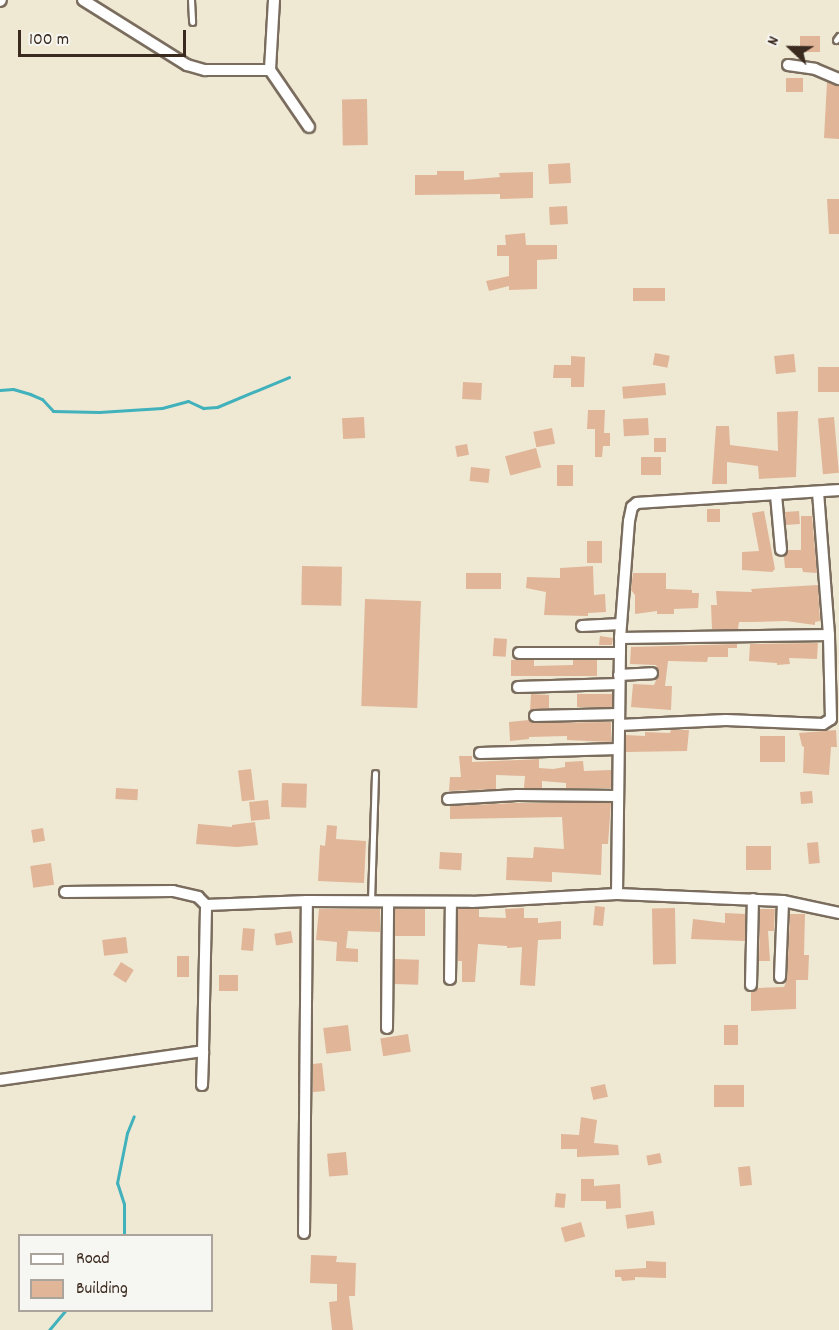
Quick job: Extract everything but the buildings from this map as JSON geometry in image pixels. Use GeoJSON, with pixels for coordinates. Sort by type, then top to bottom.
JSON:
{"type":"FeatureCollection","features":[{"type":"Feature","properties":{"kind":"street"},"geometry":{"type":"LineString","coordinates":[[82,0],[187,65],[205,70],[270,70]]}},
{"type":"Feature","properties":{"kind":"street"},"geometry":{"type":"LineString","coordinates":[[274,0],[270,70],[309,127]]}},
{"type":"Feature","properties":{"kind":"street"},"geometry":{"type":"LineString","coordinates":[[788,65],[815,69],[839,79]]}},
{"type":"Feature","properties":{"kind":"street"},"geometry":{"type":"LineString","coordinates":[[617,894],[620,638],[632,507],[637,503],[839,490]]}},
{"type":"Feature","properties":{"kind":"street"},"geometry":{"type":"LineString","coordinates":[[535,716],[824,724],[831,719],[835,664],[829,635],[818,493]]}},
{"type":"Feature","properties":{"kind":"street"},"geometry":{"type":"LineString","coordinates":[[776,495],[781,550]]}},
{"type":"Feature","properties":{"kind":"street"},"geometry":{"type":"LineString","coordinates":[[582,626],[621,624]]}},
{"type":"Feature","properties":{"kind":"street"},"geometry":{"type":"LineString","coordinates":[[620,638],[829,635]]}},
{"type":"Feature","properties":{"kind":"street"},"geometry":{"type":"LineString","coordinates":[[519,653],[620,653]]}},
{"type":"Feature","properties":{"kind":"street"},"geometry":{"type":"LineString","coordinates":[[518,687],[619,679],[652,673]]}},
{"type":"Feature","properties":{"kind":"street"},"geometry":{"type":"LineString","coordinates":[[480,753],[618,749]]}},
{"type":"Feature","properties":{"kind":"street"},"geometry":{"type":"LineString","coordinates":[[448,799],[517,795],[618,796]]}},
{"type":"Feature","properties":{"kind":"street"},"geometry":{"type":"LineString","coordinates":[[65,892],[173,891],[198,897],[206,905],[202,1085]]}},
{"type":"Feature","properties":{"kind":"street"},"geometry":{"type":"LineString","coordinates":[[206,905],[307,901],[451,902],[617,894],[783,901],[839,913]]}},
{"type":"Feature","properties":{"kind":"street"},"geometry":{"type":"LineString","coordinates":[[751,985],[753,899]]}},
{"type":"Feature","properties":{"kind":"street"},"geometry":{"type":"LineString","coordinates":[[304,1233],[307,901]]}},
{"type":"Feature","properties":{"kind":"street"},"geometry":{"type":"LineString","coordinates":[[780,977],[783,901]]}},
{"type":"Feature","properties":{"kind":"street"},"geometry":{"type":"LineString","coordinates":[[450,978],[451,902]]}},
{"type":"Feature","properties":{"kind":"street"},"geometry":{"type":"LineString","coordinates":[[387,1028],[388,903]]}},
{"type":"Feature","properties":{"kind":"street"},"geometry":{"type":"LineString","coordinates":[[0,1080],[203,1052]]}},
{"type":"Feature","properties":{"kind":"lane"},"geometry":{"type":"LineString","coordinates":[[191,0],[192,22]]}},
{"type":"Feature","properties":{"kind":"lane"},"geometry":{"type":"LineString","coordinates":[[371,901],[375,772]]}},
{"type":"Feature","properties":{"kind":"waterway"},"geometry":{"type":"LineString","coordinates":[[0,390],[13,389],[30,394],[42,399],[53,411],[99,412],[162,408],[188,401],[203,408],[217,407],[289,377]]}},
{"type":"Feature","properties":{"kind":"waterway"},"geometry":{"type":"LineString","coordinates":[[124,1234],[124,1204],[117,1183],[127,1133],[134,1116]]}},
{"type":"Feature","properties":{"kind":"waterway"},"geometry":{"type":"LineString","coordinates":[[49,1330],[64,1312]]}}]}
